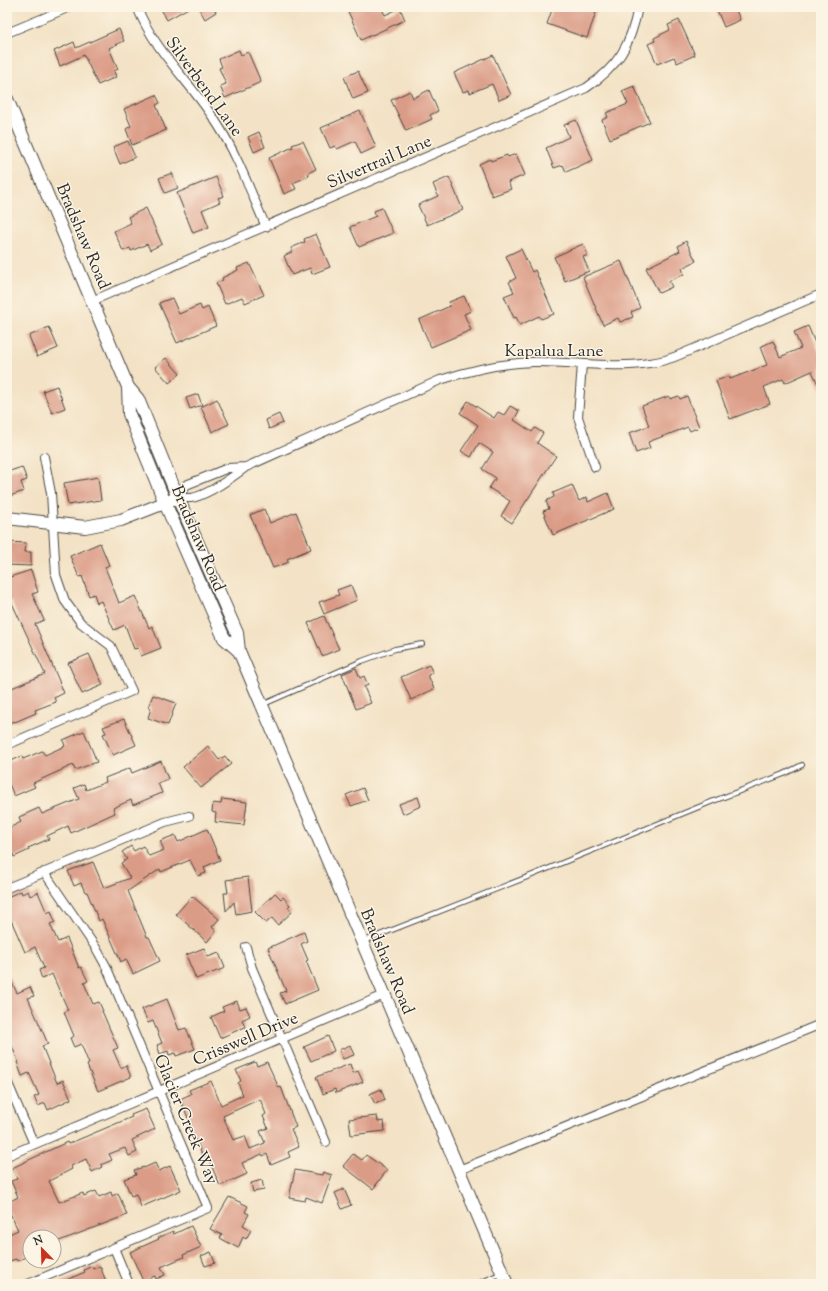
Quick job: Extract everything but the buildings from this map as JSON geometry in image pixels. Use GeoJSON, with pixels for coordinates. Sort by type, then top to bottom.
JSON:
{"type":"FeatureCollection","features":[{"type":"Feature","properties":{"kind":"main road","name":"Bradshaw Road"},"geometry":{"type":"LineString","coordinates":[[7,99],[128,387],[138,399],[178,498],[237,633],[239,651],[505,1279]]}},
{"type":"Feature","properties":{"kind":"main road","name":"Bradshaw Road"},"geometry":{"type":"LineString","coordinates":[[128,387],[129,414],[165,503],[224,638],[239,651]]}},
{"type":"Feature","properties":{"kind":"main road"},"geometry":{"type":"LineString","coordinates":[[7,518],[84,527],[121,520],[178,498]]}},
{"type":"Feature","properties":{"kind":"street"},"geometry":{"type":"LineString","coordinates":[[7,33],[70,7]]}},
{"type":"Feature","properties":{"kind":"street","name":"Silverbend Lane"},"geometry":{"type":"LineString","coordinates":[[137,7],[150,33],[163,54],[218,124],[230,146],[266,227]]}},
{"type":"Feature","properties":{"kind":"street","name":"Silvertrail Lane"},"geometry":{"type":"LineString","coordinates":[[92,301],[586,88],[604,75],[623,53],[630,38],[638,7]]}},
{"type":"Feature","properties":{"kind":"street","name":"Kapalua Lane"},"geometry":{"type":"LineString","coordinates":[[178,498],[192,498],[235,476],[246,467],[440,380],[467,371],[505,364],[534,362],[628,365],[650,363],[671,358],[821,294]]}},
{"type":"Feature","properties":{"kind":"street"},"geometry":{"type":"LineString","coordinates":[[582,364],[578,417],[595,467]]}},
{"type":"Feature","properties":{"kind":"street"},"geometry":{"type":"LineString","coordinates":[[7,745],[132,691],[111,646],[81,623],[65,601],[56,575],[52,493],[44,457]]}},
{"type":"Feature","properties":{"kind":"street","name":"Kapalua Lane"},"geometry":{"type":"LineString","coordinates":[[178,498],[186,486],[228,468],[246,467]]}},
{"type":"Feature","properties":{"kind":"street"},"geometry":{"type":"LineString","coordinates":[[7,888],[165,822],[189,816]]}},
{"type":"Feature","properties":{"kind":"street","name":"Glacier Creek Way"},"geometry":{"type":"LineString","coordinates":[[28,1284],[208,1208],[106,966],[96,948],[44,872]]}},
{"type":"Feature","properties":{"kind":"street"},"geometry":{"type":"LineString","coordinates":[[246,947],[252,968],[326,1142]]}},
{"type":"Feature","properties":{"kind":"street","name":"Crisswell Drive"},"geometry":{"type":"LineString","coordinates":[[7,1156],[384,995]]}},
{"type":"Feature","properties":{"kind":"street"},"geometry":{"type":"LineString","coordinates":[[459,1170],[821,1024]]}},
{"type":"Feature","properties":{"kind":"street"},"geometry":{"type":"LineString","coordinates":[[7,1081],[34,1144]]}},
{"type":"Feature","properties":{"kind":"street"},"geometry":{"type":"LineString","coordinates":[[114,1248],[129,1284]]}},
{"type":"Feature","properties":{"kind":"lane"},"geometry":{"type":"LineString","coordinates":[[262,705],[362,661],[395,649],[422,644]]}},
{"type":"Feature","properties":{"kind":"lane"},"geometry":{"type":"LineString","coordinates":[[362,942],[784,774],[802,765]]}},
{"type":"Feature","properties":{"kind":"lane"},"geometry":{"type":"LineString","coordinates":[[477,1284],[505,1279]]}}]}
